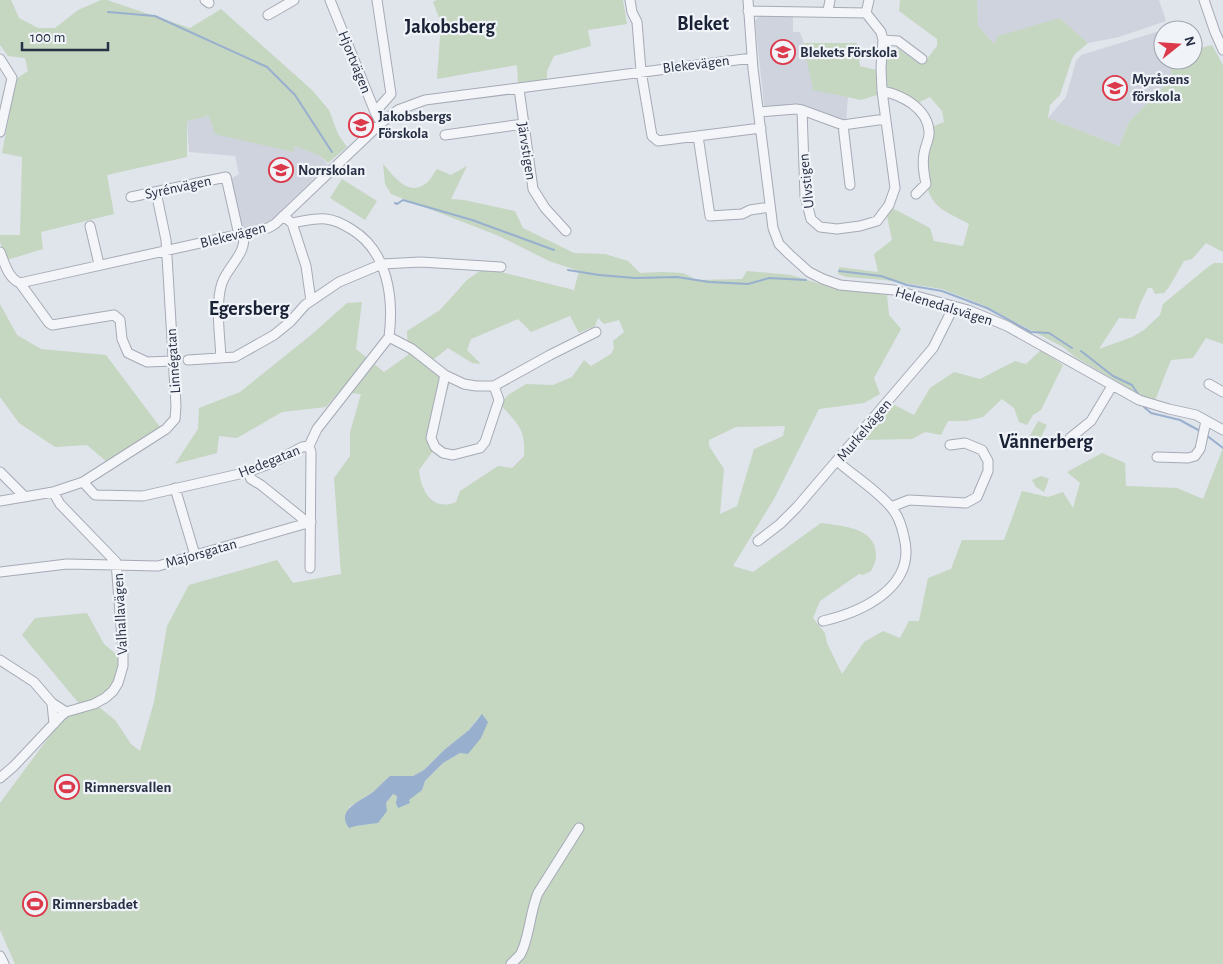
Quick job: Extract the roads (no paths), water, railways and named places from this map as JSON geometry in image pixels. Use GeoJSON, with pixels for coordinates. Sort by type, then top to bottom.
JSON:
{"type":"FeatureCollection","features":[{"type":"Feature","properties":{"kind":"street","name":"Hjortvägen"},"geometry":{"type":"LineString","coordinates":[[330,0],[381,123]]}},
{"type":"Feature","properties":{"kind":"street"},"geometry":{"type":"LineString","coordinates":[[375,112],[391,94],[377,0]]}},
{"type":"Feature","properties":{"kind":"street","name":"Blekevägen"},"geometry":{"type":"LineString","coordinates":[[630,0],[632,12],[637,22],[641,71]]}},
{"type":"Feature","properties":{"kind":"street","name":"Helenedalsvägen"},"geometry":{"type":"LineString","coordinates":[[748,0],[752,58],[773,228],[779,244],[803,267],[816,276],[840,285],[894,290],[968,310],[1007,326],[1112,386],[1153,405],[1196,414],[1223,430]]}},
{"type":"Feature","properties":{"kind":"street"},"geometry":{"type":"LineString","coordinates":[[786,11],[787,0]]}},
{"type":"Feature","properties":{"kind":"street"},"geometry":{"type":"LineString","coordinates":[[828,11],[830,0]]}},
{"type":"Feature","properties":{"kind":"street"},"geometry":{"type":"LineString","coordinates":[[866,13],[870,0]]}},
{"type":"Feature","properties":{"kind":"street"},"geometry":{"type":"LineString","coordinates":[[1204,0],[1223,50]]}},
{"type":"Feature","properties":{"kind":"street"},"geometry":{"type":"LineString","coordinates":[[268,15],[292,1]]}},
{"type":"Feature","properties":{"kind":"street"},"geometry":{"type":"LineString","coordinates":[[748,11],[866,13],[881,32],[883,40],[898,41],[922,59]]}},
{"type":"Feature","properties":{"kind":"street","name":"Ulvstigen"},"geometry":{"type":"LineString","coordinates":[[802,110],[803,168],[807,208],[811,219],[822,227],[837,229],[860,226],[877,221],[889,205],[895,188],[882,91],[883,40]]}},
{"type":"Feature","properties":{"kind":"street","name":"Blekevägen"},"geometry":{"type":"LineString","coordinates":[[20,283],[268,228],[350,154],[381,123],[398,110],[425,100],[752,58]]}},
{"type":"Feature","properties":{"kind":"street"},"geometry":{"type":"LineString","coordinates":[[0,59],[12,78],[3,104],[0,132]]}},
{"type":"Feature","properties":{"kind":"street"},"geometry":{"type":"LineString","coordinates":[[641,71],[652,136],[658,141],[761,128]]}},
{"type":"Feature","properties":{"kind":"street","name":"Järvstigen"},"geometry":{"type":"LineString","coordinates":[[518,89],[533,188],[545,208],[566,231]]}},
{"type":"Feature","properties":{"kind":"street"},"geometry":{"type":"LineString","coordinates":[[882,91],[892,93],[913,103],[922,114],[928,127],[929,136],[923,159],[926,184],[916,194]]}},
{"type":"Feature","properties":{"kind":"street"},"geometry":{"type":"LineString","coordinates":[[759,112],[796,109],[843,125],[885,119]]}},
{"type":"Feature","properties":{"kind":"street"},"geometry":{"type":"LineString","coordinates":[[445,135],[523,124]]}},
{"type":"Feature","properties":{"kind":"street"},"geometry":{"type":"LineString","coordinates":[[843,125],[850,185]]}},
{"type":"Feature","properties":{"kind":"street"},"geometry":{"type":"LineString","coordinates":[[698,136],[710,216],[742,214],[750,210],[770,207]]}},
{"type":"Feature","properties":{"kind":"street","name":"Syrénvägen"},"geometry":{"type":"LineString","coordinates":[[131,197],[226,177],[241,234]]}},
{"type":"Feature","properties":{"kind":"street","name":"Linnégatan"},"geometry":{"type":"LineString","coordinates":[[83,482],[166,429],[174,419],[176,406],[166,240],[156,192]]}},
{"type":"Feature","properties":{"kind":"street"},"geometry":{"type":"LineString","coordinates":[[283,216],[292,223],[306,266],[310,301]]}},
{"type":"Feature","properties":{"kind":"street"},"geometry":{"type":"LineString","coordinates":[[292,223],[326,219],[341,222],[360,234],[376,252],[382,264],[390,298],[392,318],[389,337],[412,349],[445,375],[464,384],[494,386],[596,332]]}},
{"type":"Feature","properties":{"kind":"street"},"geometry":{"type":"LineString","coordinates":[[90,226],[99,264]]}},
{"type":"Feature","properties":{"kind":"street"},"geometry":{"type":"LineString","coordinates":[[221,358],[219,293],[224,278],[242,250],[244,240],[241,234]]}},
{"type":"Feature","properties":{"kind":"street"},"geometry":{"type":"LineString","coordinates":[[0,252],[10,276],[20,283],[52,325],[114,316],[120,320],[122,339],[128,353],[147,362],[173,362]]}},
{"type":"Feature","properties":{"kind":"street"},"geometry":{"type":"LineString","coordinates":[[188,360],[221,358],[241,354],[274,335],[290,322],[310,301],[339,282],[382,264],[421,262],[501,267]]}},
{"type":"Feature","properties":{"kind":"street","name":"Murkelvägen"},"geometry":{"type":"LineString","coordinates":[[758,541],[780,524],[797,507],[933,348],[954,306]]}},
{"type":"Feature","properties":{"kind":"street","name":"Hedegatan"},"geometry":{"type":"LineString","coordinates":[[83,482],[95,494],[143,496],[248,472],[274,462],[302,447],[310,446],[317,429],[389,337]]}},
{"type":"Feature","properties":{"kind":"street"},"geometry":{"type":"LineString","coordinates":[[445,375],[431,438],[435,447],[443,453],[453,455],[480,448],[485,442],[499,400],[494,386]]}},
{"type":"Feature","properties":{"kind":"street"},"geometry":{"type":"LineString","coordinates":[[1209,384],[1223,392]]}},
{"type":"Feature","properties":{"kind":"street"},"geometry":{"type":"LineString","coordinates":[[1070,438],[1091,421],[1112,386]]}},
{"type":"Feature","properties":{"kind":"street"},"geometry":{"type":"LineString","coordinates":[[1157,457],[1188,458],[1195,456],[1200,449],[1206,421]]}},
{"type":"Feature","properties":{"kind":"street"},"geometry":{"type":"LineString","coordinates":[[891,507],[909,500],[966,503],[977,497],[988,471],[988,461],[982,450],[965,443],[950,445]]}},
{"type":"Feature","properties":{"kind":"street"},"geometry":{"type":"LineString","coordinates":[[310,446],[307,523],[310,568]]}},
{"type":"Feature","properties":{"kind":"street"},"geometry":{"type":"LineString","coordinates":[[823,620],[845,616],[867,606],[883,595],[900,576],[907,546],[902,526],[891,507],[837,461]]}},
{"type":"Feature","properties":{"kind":"street"},"geometry":{"type":"LineString","coordinates":[[0,472],[24,497]]}},
{"type":"Feature","properties":{"kind":"street"},"geometry":{"type":"LineString","coordinates":[[248,472],[251,479],[307,523]]}},
{"type":"Feature","properties":{"kind":"street"},"geometry":{"type":"LineString","coordinates":[[0,501],[53,492],[83,482]]}},
{"type":"Feature","properties":{"kind":"street"},"geometry":{"type":"LineString","coordinates":[[175,488],[195,555]]}},
{"type":"Feature","properties":{"kind":"street","name":"Valhallavägen"},"geometry":{"type":"LineString","coordinates":[[0,778],[66,712],[94,704],[113,691],[118,683],[123,666],[117,565],[112,557],[60,504],[53,492]]}},
{"type":"Feature","properties":{"kind":"street","name":"Majorsgatan"},"geometry":{"type":"LineString","coordinates":[[0,572],[68,564],[158,566],[307,523]]}},
{"type":"Feature","properties":{"kind":"street"},"geometry":{"type":"LineString","coordinates":[[0,660],[34,682],[52,703],[66,712]]}},
{"type":"Feature","properties":{"kind":"street"},"geometry":{"type":"LineString","coordinates":[[52,703],[54,724]]}},
{"type":"Feature","properties":{"kind":"street"},"geometry":{"type":"LineString","coordinates":[[511,964],[520,955],[533,904],[538,893],[579,828]]}},
{"type":"Feature","properties":{"kind":"street"},"geometry":{"type":"LineString","coordinates":[[0,956],[4,964]]}},
{"type":"Feature","properties":{"kind":"water"},"geometry":{"type":"Polygon","coordinates":[[[482,714],[488,722],[481,738],[468,754],[460,753],[443,763],[425,781],[422,790],[409,800],[410,803],[398,808],[396,803],[397,796],[393,794],[386,803],[387,811],[378,823],[349,828],[345,816],[351,807],[373,792],[390,776],[413,776],[424,770],[444,750],[469,730],[482,714]]]}},
{"type":"Feature","properties":{"kind":"waterway"},"geometry":{"type":"LineString","coordinates":[[108,12],[155,16],[267,67],[295,95],[332,152]]}},
{"type":"Feature","properties":{"kind":"waterway"},"geometry":{"type":"LineString","coordinates":[[395,203],[397,204],[403,200],[472,220],[554,250]]}},
{"type":"Feature","properties":{"kind":"waterway"},"geometry":{"type":"LineString","coordinates":[[568,270],[635,278],[677,277],[709,282],[748,284],[769,278],[806,280]]}},
{"type":"Feature","properties":{"kind":"waterway"},"geometry":{"type":"LineString","coordinates":[[839,271],[881,276],[907,285],[942,291],[987,308],[1031,332],[1049,333],[1072,348]]}},
{"type":"Feature","properties":{"kind":"waterway"},"geometry":{"type":"LineString","coordinates":[[1081,351],[1113,376],[1132,385],[1138,394]]}},
{"type":"Feature","properties":{"kind":"waterway"},"geometry":{"type":"LineString","coordinates":[[1144,407],[1151,413],[1180,420],[1200,431]]}},
{"type":"Feature","properties":{"kind":"waterway"},"geometry":{"type":"LineString","coordinates":[[1206,435],[1223,448]]}},
{"type":"Feature","properties":{"kind":"place","name":"Blekets Förskola"},"geometry":{"type":"Point","coordinates":[783,52]}},
{"type":"Feature","properties":{"kind":"place","name":"Myråsens förskola"},"geometry":{"type":"Point","coordinates":[1115,88]}},
{"type":"Feature","properties":{"kind":"place","name":"Jakobsbergs Förskola"},"geometry":{"type":"Point","coordinates":[361,125]}},
{"type":"Feature","properties":{"kind":"place","name":"Norrskolan"},"geometry":{"type":"Point","coordinates":[281,170]}},
{"type":"Feature","properties":{"kind":"place","name":"Rimnersvallen"},"geometry":{"type":"Point","coordinates":[67,787]}},
{"type":"Feature","properties":{"kind":"place","name":"Rimnersbadet"},"geometry":{"type":"Point","coordinates":[35,904]}},
{"type":"Feature","properties":{"kind":"district","name":"Bleket"},"geometry":{"type":"Point","coordinates":[703,23]}},
{"type":"Feature","properties":{"kind":"district","name":"Jakobsberg"},"geometry":{"type":"Point","coordinates":[450,26]}},
{"type":"Feature","properties":{"kind":"district","name":"Egersberg"},"geometry":{"type":"Point","coordinates":[249,308]}},
{"type":"Feature","properties":{"kind":"district","name":"Vännerberg"},"geometry":{"type":"Point","coordinates":[1046,441]}}]}
